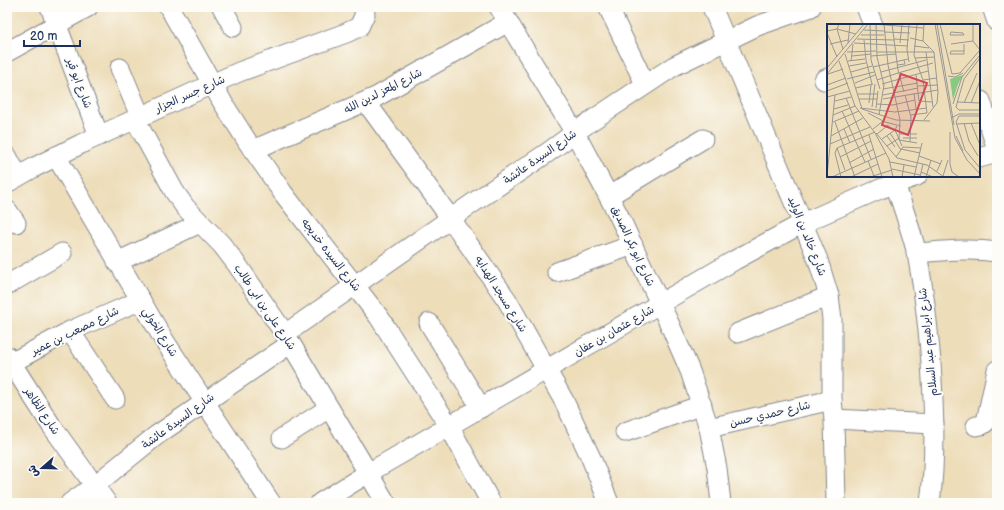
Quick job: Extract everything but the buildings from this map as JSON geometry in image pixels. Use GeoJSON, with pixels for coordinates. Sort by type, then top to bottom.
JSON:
{"type":"FeatureCollection","features":[{"type":"Feature","properties":{"kind":"street"},"geometry":{"type":"LineString","coordinates":[[7,52],[53,16],[88,7]]}},
{"type":"Feature","properties":{"kind":"street","name":"شارع السيده خديجه"},"geometry":{"type":"LineString","coordinates":[[169,7],[223,103],[253,150],[283,193],[379,317],[448,426],[491,503]]}},
{"type":"Feature","properties":{"kind":"street"},"geometry":{"type":"LineString","coordinates":[[222,7],[233,27]]}},
{"type":"Feature","properties":{"kind":"street","name":"شارع جسر الجزار"},"geometry":{"type":"LineString","coordinates":[[13,179],[56,156],[212,84],[359,27],[365,14],[363,7]]}},
{"type":"Feature","properties":{"kind":"street"},"geometry":{"type":"LineString","coordinates":[[608,7],[646,84]]}},
{"type":"Feature","properties":{"kind":"street","name":"شارع خالد بن الوليد"},"geometry":{"type":"LineString","coordinates":[[712,7],[818,260],[829,296],[832,320],[832,400],[834,419],[836,503]]}},
{"type":"Feature","properties":{"kind":"street"},"geometry":{"type":"LineString","coordinates":[[866,7],[872,24]]}},
{"type":"Feature","properties":{"kind":"street","name":"شارع السيدة عائشة"},"geometry":{"type":"LineString","coordinates":[[70,503],[94,486],[157,435],[206,402],[355,286],[646,84],[674,66],[726,40],[757,26],[807,8]]}},
{"type":"Feature","properties":{"kind":"street","name":"شارع المعز لدين الله"},"geometry":{"type":"LineString","coordinates":[[253,150],[366,102],[503,14]]}},
{"type":"Feature","properties":{"kind":"street","name":"شارع ابو بكر الصديق"},"geometry":{"type":"LineString","coordinates":[[503,14],[575,133],[633,245],[690,371],[709,428],[717,468],[721,503]]}},
{"type":"Feature","properties":{"kind":"street","name":"شارع ابو قير"},"geometry":{"type":"LineString","coordinates":[[53,16],[99,136]]}},
{"type":"Feature","properties":{"kind":"street","name":"شارع على بن ابى طالب"},"geometry":{"type":"LineString","coordinates":[[120,68],[137,118],[174,191],[185,207],[222,245],[288,339],[386,503]]}},
{"type":"Feature","properties":{"kind":"street","name":"شارع مسجد الهدايه"},"geometry":{"type":"LineString","coordinates":[[366,102],[451,219],[507,300],[564,402],[588,451],[609,503]]}},
{"type":"Feature","properties":{"kind":"street"},"geometry":{"type":"LineString","coordinates":[[982,102],[997,149]]}},
{"type":"Feature","properties":{"kind":"street"},"geometry":{"type":"LineString","coordinates":[[608,196],[703,139]]}},
{"type":"Feature","properties":{"kind":"street"},"geometry":{"type":"LineString","coordinates":[[980,158],[997,153]]}},
{"type":"Feature","properties":{"kind":"street"},"geometry":{"type":"LineString","coordinates":[[7,156],[13,179]]}},
{"type":"Feature","properties":{"kind":"street","name":"شارع الخولي"},"geometry":{"type":"LineString","coordinates":[[56,156],[164,340],[271,503]]}},
{"type":"Feature","properties":{"kind":"street","name":"شارع عثمان بن عفان"},"geometry":{"type":"LineString","coordinates":[[320,503],[448,426],[735,260],[803,223],[914,177]]}},
{"type":"Feature","properties":{"kind":"street","name":"شارع ابراهيم عبد السلام"},"geometry":{"type":"LineString","coordinates":[[895,184],[916,253],[922,282],[928,328],[934,402],[933,482],[930,503]]}},
{"type":"Feature","properties":{"kind":"street"},"geometry":{"type":"LineString","coordinates":[[117,262],[200,223]]}},
{"type":"Feature","properties":{"kind":"street"},"geometry":{"type":"LineString","coordinates":[[557,272],[633,245]]}},
{"type":"Feature","properties":{"kind":"street"},"geometry":{"type":"LineString","coordinates":[[916,253],[980,249],[997,252]]}},
{"type":"Feature","properties":{"kind":"street"},"geometry":{"type":"LineString","coordinates":[[7,285],[62,253]]}},
{"type":"Feature","properties":{"kind":"street"},"geometry":{"type":"LineString","coordinates":[[738,333],[829,296]]}},
{"type":"Feature","properties":{"kind":"street","name":"شارع مصعب بن عمير"},"geometry":{"type":"LineString","coordinates":[[10,368],[70,331],[141,300]]}},
{"type":"Feature","properties":{"kind":"street"},"geometry":{"type":"LineString","coordinates":[[430,323],[481,408]]}},
{"type":"Feature","properties":{"kind":"street"},"geometry":{"type":"LineString","coordinates":[[70,331],[115,399]]}},
{"type":"Feature","properties":{"kind":"street","name":"شارع الظاهر"},"geometry":{"type":"LineString","coordinates":[[10,368],[107,503]]}},
{"type":"Feature","properties":{"kind":"street"},"geometry":{"type":"LineString","coordinates":[[987,422],[997,370]]}},
{"type":"Feature","properties":{"kind":"street","name":"شارع حمدي حسن"},"geometry":{"type":"LineString","coordinates":[[709,428],[832,400]]}},
{"type":"Feature","properties":{"kind":"street"},"geometry":{"type":"LineString","coordinates":[[626,432],[702,405]]}},
{"type":"Feature","properties":{"kind":"street"},"geometry":{"type":"LineString","coordinates":[[282,438],[329,408]]}},
{"type":"Feature","properties":{"kind":"street"},"geometry":{"type":"LineString","coordinates":[[834,419],[934,424]]}}]}
